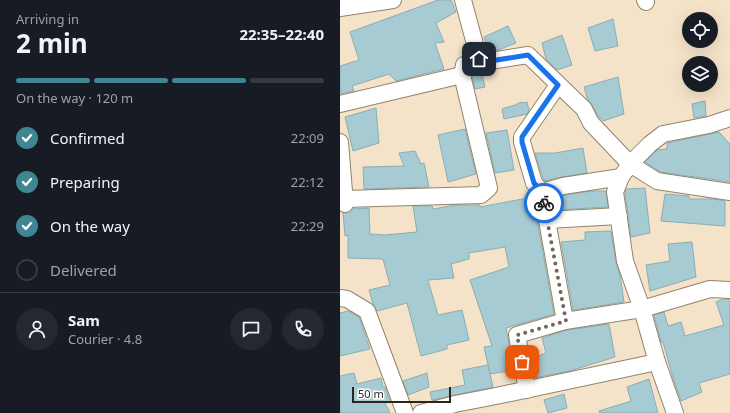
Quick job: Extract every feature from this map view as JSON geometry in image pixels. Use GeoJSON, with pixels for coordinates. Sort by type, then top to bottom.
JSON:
{"type":"FeatureCollection","features":[{"type":"Feature","properties":{"kind":"street"},"geometry":{"type":"LineString","coordinates":[[340,8],[392,0]]}},
{"type":"Feature","properties":{"kind":"street"},"geometry":{"type":"LineString","coordinates":[[464,0],[479,59],[484,62],[528,55],[584,109],[591,123],[630,164],[656,181],[730,192]]}},
{"type":"Feature","properties":{"kind":"street"},"geometry":{"type":"LineString","coordinates":[[340,142],[344,202],[481,195],[489,188],[462,75],[464,65],[479,59]]}},
{"type":"Feature","properties":{"kind":"street"},"geometry":{"type":"LineString","coordinates":[[340,104],[462,75]]}},
{"type":"Feature","properties":{"kind":"street"},"geometry":{"type":"LineString","coordinates":[[558,85],[522,137],[522,142],[534,183],[542,192],[566,321]]}},
{"type":"Feature","properties":{"kind":"street"},"geometry":{"type":"LineString","coordinates":[[675,413],[657,362],[642,309],[625,262],[615,192],[621,177],[630,164],[650,144],[663,134],[709,125],[730,118]]}},
{"type":"Feature","properties":{"kind":"street"},"geometry":{"type":"LineString","coordinates":[[542,192],[563,186],[621,177]]}},
{"type":"Feature","properties":{"kind":"street"},"geometry":{"type":"LineString","coordinates":[[547,220],[619,216]]}},
{"type":"Feature","properties":{"kind":"street"},"geometry":{"type":"LineString","coordinates":[[527,390],[517,335],[566,321],[642,309],[710,289],[730,290]]}},
{"type":"Feature","properties":{"kind":"street"},"geometry":{"type":"LineString","coordinates":[[340,298],[347,299],[367,311],[405,413]]}},
{"type":"Feature","properties":{"kind":"street"},"geometry":{"type":"LineString","coordinates":[[421,413],[456,404],[657,362]]}},
{"type":"Feature","properties":{"kind":"building"},"geometry":{"type":"Polygon","coordinates":[[[438,0],[451,0],[456,12],[436,23],[444,42],[435,43],[444,69],[396,81],[389,74],[352,86],[354,91],[340,94],[340,66],[359,60],[350,32],[438,0]]]}},
{"type":"Feature","properties":{"kind":"building"},"geometry":{"type":"Polygon","coordinates":[[[613,19],[618,46],[595,51],[588,28],[613,19]]]}},
{"type":"Feature","properties":{"kind":"building"},"geometry":{"type":"Polygon","coordinates":[[[508,26],[516,43],[490,52],[484,37],[508,26]]]}},
{"type":"Feature","properties":{"kind":"building"},"geometry":{"type":"Polygon","coordinates":[[[562,35],[572,65],[557,70],[546,59],[542,43],[562,35]]]}},
{"type":"Feature","properties":{"kind":"building"},"geometry":{"type":"Polygon","coordinates":[[[482,74],[485,87],[475,89],[472,76],[482,74]]]}},
{"type":"Feature","properties":{"kind":"building"},"geometry":{"type":"Polygon","coordinates":[[[618,77],[624,114],[603,121],[587,98],[584,87],[618,77]]]}},
{"type":"Feature","properties":{"kind":"building"},"geometry":{"type":"Polygon","coordinates":[[[705,101],[706,116],[694,118],[692,104],[705,101]]]}},
{"type":"Feature","properties":{"kind":"building"},"geometry":{"type":"Polygon","coordinates":[[[521,102],[527,102],[529,110],[527,114],[504,119],[502,109],[521,102]]]}},
{"type":"Feature","properties":{"kind":"building"},"geometry":{"type":"Polygon","coordinates":[[[376,108],[379,143],[353,151],[345,117],[376,108]]]}},
{"type":"Feature","properties":{"kind":"building"},"geometry":{"type":"Polygon","coordinates":[[[465,129],[476,174],[448,182],[438,135],[465,129]]]}},
{"type":"Feature","properties":{"kind":"building"},"geometry":{"type":"Polygon","coordinates":[[[507,130],[514,170],[495,173],[486,133],[507,130]]]}},
{"type":"Feature","properties":{"kind":"building"},"geometry":{"type":"Polygon","coordinates":[[[719,132],[730,144],[730,182],[660,172],[645,162],[657,150],[667,149],[667,143],[719,132]]]}},
{"type":"Feature","properties":{"kind":"building"},"geometry":{"type":"Polygon","coordinates":[[[583,148],[587,173],[545,181],[535,153],[555,153],[583,148]]]}},
{"type":"Feature","properties":{"kind":"building"},"geometry":{"type":"Polygon","coordinates":[[[415,151],[421,164],[424,163],[429,187],[364,189],[363,167],[404,166],[399,153],[415,151]]]}},
{"type":"Feature","properties":{"kind":"building"},"geometry":{"type":"Polygon","coordinates":[[[645,188],[650,233],[631,237],[625,193],[626,189],[645,188]]]}},
{"type":"Feature","properties":{"kind":"building"},"geometry":{"type":"Polygon","coordinates":[[[591,191],[606,191],[608,207],[555,210],[553,199],[565,195],[591,191]]]}},
{"type":"Feature","properties":{"kind":"building"},"geometry":{"type":"Polygon","coordinates":[[[665,194],[689,196],[690,199],[714,199],[725,201],[725,226],[661,221],[665,194]]]}},
{"type":"Feature","properties":{"kind":"building"},"geometry":{"type":"Polygon","coordinates":[[[533,197],[554,314],[506,328],[514,370],[490,374],[484,347],[492,346],[470,280],[509,267],[505,247],[469,253],[469,259],[451,264],[454,278],[428,280],[438,315],[462,310],[469,340],[447,345],[447,349],[421,356],[407,303],[377,311],[373,304],[369,290],[390,285],[383,259],[348,258],[348,235],[345,236],[343,213],[350,212],[352,209],[369,208],[370,234],[385,235],[417,232],[413,206],[432,206],[433,209],[456,205],[480,205],[480,207],[533,197]]]}},
{"type":"Feature","properties":{"kind":"building"},"geometry":{"type":"Polygon","coordinates":[[[611,231],[624,302],[573,310],[561,242],[585,240],[585,232],[611,231]]]}},
{"type":"Feature","properties":{"kind":"building"},"geometry":{"type":"Polygon","coordinates":[[[692,242],[696,277],[650,291],[646,265],[670,261],[668,244],[692,242]]]}},
{"type":"Feature","properties":{"kind":"building"},"geometry":{"type":"Polygon","coordinates":[[[723,299],[730,299],[730,374],[699,383],[702,392],[681,401],[663,342],[661,342],[654,315],[664,312],[668,326],[681,322],[685,336],[724,325],[716,302],[723,299]]]}},
{"type":"Feature","properties":{"kind":"building"},"geometry":{"type":"Polygon","coordinates":[[[348,311],[359,317],[370,349],[340,356],[340,313],[348,311]]]}},
{"type":"Feature","properties":{"kind":"building"},"geometry":{"type":"Polygon","coordinates":[[[609,324],[615,357],[570,371],[534,378],[531,359],[546,353],[542,338],[567,330],[609,324]]]}},
{"type":"Feature","properties":{"kind":"building"},"geometry":{"type":"Polygon","coordinates":[[[488,365],[493,387],[432,400],[430,392],[465,385],[462,370],[488,365]]]}},
{"type":"Feature","properties":{"kind":"building"},"geometry":{"type":"Polygon","coordinates":[[[354,373],[357,384],[381,378],[383,387],[385,387],[390,401],[385,403],[390,413],[340,413],[340,376],[354,373]]]}},
{"type":"Feature","properties":{"kind":"building"},"geometry":{"type":"Polygon","coordinates":[[[427,373],[429,387],[408,395],[403,381],[427,373]]]}},
{"type":"Feature","properties":{"kind":"building"},"geometry":{"type":"Polygon","coordinates":[[[649,379],[658,413],[600,413],[599,411],[631,401],[627,387],[649,379]]]}},
{"type":"Feature","properties":{"kind":"building"},"geometry":{"type":"Polygon","coordinates":[[[564,394],[567,408],[548,413],[544,400],[564,394]]]}},
{"type":"Feature","properties":{"kind":"way so far"},"geometry":{"type":"LineString","coordinates":[[522,362],[517,335],[566,321],[544,203]]}},
{"type":"Feature","properties":{"kind":"route"},"geometry":{"type":"LineString","coordinates":[[479,59],[484,62],[528,55],[558,85],[522,137],[531,176],[534,183],[542,192],[544,203]]}}]}
